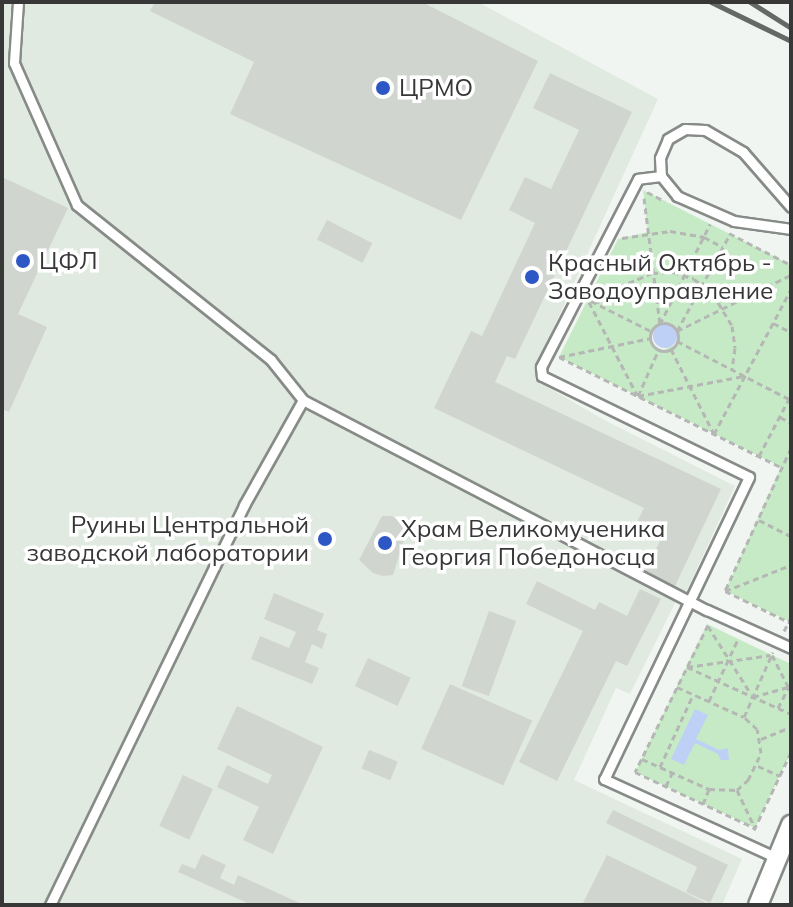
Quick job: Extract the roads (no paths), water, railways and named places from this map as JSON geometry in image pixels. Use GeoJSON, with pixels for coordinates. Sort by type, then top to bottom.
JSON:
{"type":"FeatureCollection","features":[{"type":"Feature","properties":{"kind":"street"},"geometry":{"type":"LineString","coordinates":[[758,905],[791,825]]}},
{"type":"Feature","properties":{"kind":"lane"},"geometry":{"type":"LineString","coordinates":[[18,2],[14,63],[77,205],[271,360],[303,400],[690,601],[791,648]]}},
{"type":"Feature","properties":{"kind":"lane"},"geometry":{"type":"LineString","coordinates":[[791,207],[743,152],[705,130],[685,129],[668,139],[660,158],[661,176],[677,196],[734,221],[791,229]]}},
{"type":"Feature","properties":{"kind":"lane"},"geometry":{"type":"LineString","coordinates":[[661,176],[638,179],[541,367],[542,376],[749,477],[604,779],[777,858]]}},
{"type":"Feature","properties":{"kind":"lane"},"geometry":{"type":"LineString","coordinates":[[50,905],[244,505],[303,400]]}},
{"type":"Feature","properties":{"kind":"water"},"geometry":{"type":"Polygon","coordinates":[[[665,324],[674,327],[677,336],[674,345],[665,348],[656,345],[653,336],[656,327],[665,324]]]}},
{"type":"Feature","properties":{"kind":"water"},"geometry":{"type":"Polygon","coordinates":[[[695,709],[708,715],[696,739],[719,750],[728,748],[729,760],[721,760],[718,754],[695,743],[684,765],[671,759],[695,709]]]}},
{"type":"Feature","properties":{"kind":"railway"},"geometry":{"type":"LineString","coordinates":[[711,2],[791,41]]}},
{"type":"Feature","properties":{"kind":"railway"},"geometry":{"type":"LineString","coordinates":[[750,2],[791,28]]}},
{"type":"Feature","properties":{"kind":"place","name":"ЦРМО"},"geometry":{"type":"Point","coordinates":[383,88]}},
{"type":"Feature","properties":{"kind":"place","name":"ЦФЛ"},"geometry":{"type":"Point","coordinates":[23,261]}},
{"type":"Feature","properties":{"kind":"place","name":"Красный Октябрь - Заводоуправление"},"geometry":{"type":"Point","coordinates":[532,277]}},
{"type":"Feature","properties":{"kind":"place","name":"Руины Центральной заводской лаборатории"},"geometry":{"type":"Point","coordinates":[325,539]}},
{"type":"Feature","properties":{"kind":"place","name":"Храм Великомученика Георгия Победоносца"},"geometry":{"type":"Point","coordinates":[385,543]}}]}
